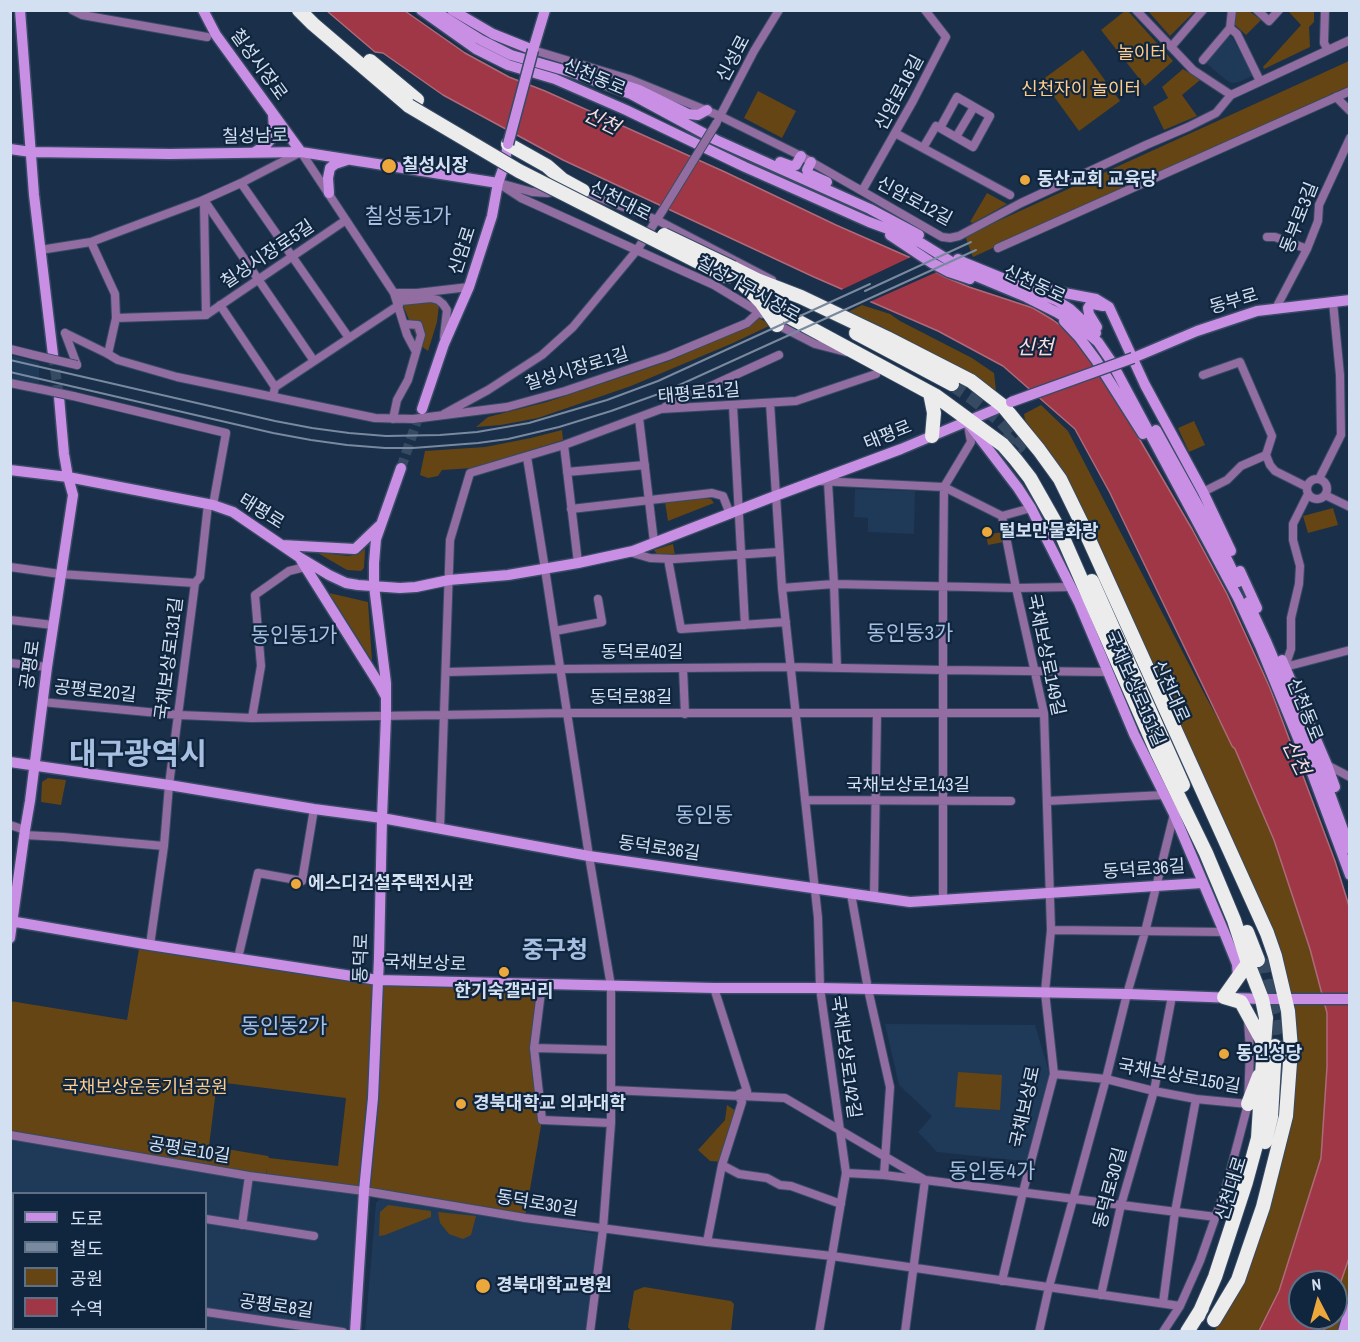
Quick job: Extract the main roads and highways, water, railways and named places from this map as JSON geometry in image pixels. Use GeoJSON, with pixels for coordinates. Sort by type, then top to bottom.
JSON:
{"type":"FeatureCollection","features":[{"type":"Feature","properties":{"kind":"highway","name":"신천대로"},"geometry":{"type":"LineString","coordinates":[[299,10],[410,106],[519,171],[750,282],[944,388]]}},
{"type":"Feature","properties":{"kind":"highway","name":"신천대로"},"geometry":{"type":"LineString","coordinates":[[312,10],[417,100],[526,165],[650,228],[730,272]]}},
{"type":"Feature","properties":{"kind":"highway"},"geometry":{"type":"LineString","coordinates":[[508,144],[547,166],[563,180],[583,190]]}},
{"type":"Feature","properties":{"kind":"highway"},"geometry":{"type":"LineString","coordinates":[[750,282],[812,302],[887,338],[944,388],[968,420],[1003,445],[1030,478],[1060,531],[1234,920],[1262,959],[1280,979],[1290,999],[1278,1043],[1260,1074],[1248,1104]]}},
{"type":"Feature","properties":{"kind":"highway"},"geometry":{"type":"LineString","coordinates":[[750,282],[759,306],[777,325]]}},
{"type":"Feature","properties":{"kind":"highway"},"geometry":{"type":"LineString","coordinates":[[759,306],[857,353],[944,388],[971,381],[1007,404],[1024,445]]}},
{"type":"Feature","properties":{"kind":"highway"},"geometry":{"type":"LineString","coordinates":[[932,436],[934,413],[944,388]]}},
{"type":"Feature","properties":{"kind":"highway"},"geometry":{"type":"LineString","coordinates":[[1007,449],[1008,439],[1016,433],[1024,445],[1060,479],[1081,522],[1267,933],[1262,959],[1262,999],[1266,1018],[1278,1043]]}},
{"type":"Feature","properties":{"kind":"highway","name":"신천대로"},"geometry":{"type":"LineString","coordinates":[[1024,445],[1083,560],[1262,959]]}},
{"type":"Feature","properties":{"kind":"highway"},"geometry":{"type":"LineString","coordinates":[[1262,959],[1238,978],[1224,997],[1241,1002],[1247,1014],[1278,1043]]}},
{"type":"Feature","properties":{"kind":"highway","name":"신천대로"},"geometry":{"type":"LineString","coordinates":[[1187,1332],[1223,1272],[1243,1217],[1271,1117],[1278,1043]]}},
{"type":"Feature","properties":{"kind":"highway","name":"신천대로"},"geometry":{"type":"LineString","coordinates":[[1210,1326],[1260,1198],[1273,1147],[1284,1075],[1278,1043]]}},
{"type":"Feature","properties":{"kind":"main road"},"geometry":{"type":"LineString","coordinates":[[20,10],[30,152],[53,355]]}},
{"type":"Feature","properties":{"kind":"main road","name":"신천동로"},"geometry":{"type":"LineString","coordinates":[[421,10],[476,49],[508,64],[555,79],[626,110],[745,167],[867,221],[949,272],[1015,292],[1056,312],[1096,360],[1185,499],[1222,566],[1261,648],[1327,811],[1350,875]]}},
{"type":"Feature","properties":{"kind":"main road","name":"신천동로"},"geometry":{"type":"LineString","coordinates":[[434,10],[481,40],[511,55],[574,73],[631,94],[716,140],[892,220],[965,263],[1056,300],[1084,320],[1108,344],[1221,547],[1256,620],[1326,783],[1350,849]]}},
{"type":"Feature","properties":{"kind":"main road"},"geometry":{"type":"LineString","coordinates":[[452,10],[493,34],[533,50],[545,10]]}},
{"type":"Feature","properties":{"kind":"main road"},"geometry":{"type":"LineString","coordinates":[[205,15],[207,37],[224,47]]}},
{"type":"Feature","properties":{"kind":"main road","name":"칠성시장로"},"geometry":{"type":"LineString","coordinates":[[205,15],[224,47],[301,152]]}},
{"type":"Feature","properties":{"kind":"main road","name":"신암로"},"geometry":{"type":"LineString","coordinates":[[422,409],[444,344],[469,287],[492,216],[498,183],[533,50]]}},
{"type":"Feature","properties":{"kind":"main road"},"geometry":{"type":"LineString","coordinates":[[574,73],[639,90],[688,114],[698,115],[707,110]]}},
{"type":"Feature","properties":{"kind":"main road"},"geometry":{"type":"LineString","coordinates":[[251,153],[262,148],[271,139],[274,130],[273,113]]}},
{"type":"Feature","properties":{"kind":"main road"},"geometry":{"type":"LineString","coordinates":[[716,140],[729,139],[791,166],[806,159],[809,174],[864,200],[870,209],[867,221]]}},
{"type":"Feature","properties":{"kind":"main road","name":"칠성남로"},"geometry":{"type":"LineString","coordinates":[[10,149],[30,152],[301,152],[498,183]]}},
{"type":"Feature","properties":{"kind":"main road"},"geometry":{"type":"LineString","coordinates":[[329,194],[327,178],[330,168],[349,160]]}},
{"type":"Feature","properties":{"kind":"main road"},"geometry":{"type":"LineString","coordinates":[[1008,281],[1096,299],[1109,307]]}},
{"type":"Feature","properties":{"kind":"main road","name":"동부로"},"geometry":{"type":"LineString","coordinates":[[1007,404],[1133,358],[1238,316],[1276,308],[1350,300]]}},
{"type":"Feature","properties":{"kind":"main road"},"geometry":{"type":"LineString","coordinates":[[1108,344],[1089,314],[1088,308],[1093,304],[1109,307]]}},
{"type":"Feature","properties":{"kind":"main road","name":"신천동로"},"geometry":{"type":"LineString","coordinates":[[1109,307],[1145,385],[1203,492],[1285,668],[1327,765],[1350,829]]}},
{"type":"Feature","properties":{"kind":"main road","name":"공평로"},"geometry":{"type":"LineString","coordinates":[[10,939],[73,495],[64,454],[59,397]]}},
{"type":"Feature","properties":{"kind":"main road","name":"태평로"},"geometry":{"type":"LineString","coordinates":[[10,470],[68,477],[210,504],[233,512],[299,557],[346,583],[400,588],[416,587],[449,580],[508,575],[627,552],[775,496],[822,481],[1007,404]]}},
{"type":"Feature","properties":{"kind":"main road","name":"국채보상로151길"},"geometry":{"type":"LineString","coordinates":[[968,420],[1031,508],[1071,587],[1134,734],[1174,814],[1238,964],[1238,978]]}},
{"type":"Feature","properties":{"kind":"main road"},"geometry":{"type":"LineString","coordinates":[[374,586],[376,539],[401,468]]}},
{"type":"Feature","properties":{"kind":"main road"},"geometry":{"type":"LineString","coordinates":[[282,545],[355,549],[381,523]]}},
{"type":"Feature","properties":{"kind":"main road"},"geometry":{"type":"LineString","coordinates":[[299,557],[386,698]]}},
{"type":"Feature","properties":{"kind":"main road","name":"동덕로"},"geometry":{"type":"LineString","coordinates":[[355,1332],[364,1191],[373,1098],[386,716],[386,683],[374,586]]}},
{"type":"Feature","properties":{"kind":"main road","name":"동덕로36길"},"geometry":{"type":"LineString","coordinates":[[10,762],[382,818],[589,856],[910,902],[1203,883]]}},
{"type":"Feature","properties":{"kind":"main road","name":"국채보상로"},"geometry":{"type":"LineString","coordinates":[[12,921],[378,980],[1350,999]]}},
{"type":"Feature","properties":{"kind":"main road"},"geometry":{"type":"LineString","coordinates":[[1342,1332],[1350,1308]]}},
{"type":"Feature","properties":{"kind":"water","name":"신천"},"geometry":{"type":"Polygon","coordinates":[[[327,11],[405,11],[465,53],[509,77],[725,172],[911,258],[945,277],[1033,308],[1069,332],[1087,355],[1130,423],[1227,594],[1270,688],[1335,861],[1349,906],[1349,1258],[1345,1270],[1288,1270],[1288,1330],[1324,1331],[1259,1331],[1279,1291],[1321,1158],[1327,1067],[1327,1013],[1310,949],[1274,840],[1235,749],[1110,493],[1075,429],[1003,366],[938,331],[814,277],[563,160],[443,95],[383,53],[375,52],[327,11]]]}},
{"type":"Feature","properties":{"kind":"tunnel"},"geometry":{"type":"LineString","coordinates":[[53,355],[59,397]]}},
{"type":"Feature","properties":{"kind":"tunnel"},"geometry":{"type":"LineString","coordinates":[[952,384],[1000,420],[1027,447]]}},
{"type":"Feature","properties":{"kind":"tunnel"},"geometry":{"type":"LineString","coordinates":[[401,468],[421,409]]}},
{"type":"Feature","properties":{"kind":"tunnel"},"geometry":{"type":"LineString","coordinates":[[1003,435],[1020,454]]}},
{"type":"Feature","properties":{"kind":"tunnel"},"geometry":{"type":"LineString","coordinates":[[1268,958],[1280,1006],[1284,1046]]}},
{"type":"Feature","properties":{"kind":"tunnel"},"geometry":{"type":"LineString","coordinates":[[1258,960],[1270,1007],[1275,1046]]}},
{"type":"Feature","properties":{"kind":"railway"},"geometry":{"type":"LineString","coordinates":[[865,291],[971,242]]}},
{"type":"Feature","properties":{"kind":"railway"},"geometry":{"type":"LineString","coordinates":[[10,372],[311,440],[385,448],[478,443],[508,439],[559,427],[664,392],[976,250]]}},
{"type":"Feature","properties":{"kind":"railway"},"geometry":{"type":"LineString","coordinates":[[10,360],[312,428],[386,436],[477,432],[529,423],[607,400],[658,381],[870,284]]}},
{"type":"Feature","properties":{"kind":"place","name":"칠성시장"},"geometry":{"type":"Point","coordinates":[389,166]}},
{"type":"Feature","properties":{"kind":"place","name":"동산교회 교육당"},"geometry":{"type":"Point","coordinates":[1025,180]}},
{"type":"Feature","properties":{"kind":"place","name":"털보만물화랑"},"geometry":{"type":"Point","coordinates":[987,532]}},
{"type":"Feature","properties":{"kind":"place","name":"에스디건설주택전시관"},"geometry":{"type":"Point","coordinates":[296,884]}},
{"type":"Feature","properties":{"kind":"place","name":"한기숙갤러리"},"geometry":{"type":"Point","coordinates":[504,972]}},
{"type":"Feature","properties":{"kind":"place","name":"동인성당"},"geometry":{"type":"Point","coordinates":[1224,1054]}},
{"type":"Feature","properties":{"kind":"place","name":"경북대학교 의과대학"},"geometry":{"type":"Point","coordinates":[461,1104]}},
{"type":"Feature","properties":{"kind":"place","name":"경북대학교병원"},"geometry":{"type":"Point","coordinates":[483,1286]}},
{"type":"Feature","properties":{"kind":"district","name":"칠성동1가"},"geometry":{"type":"Point","coordinates":[408,217]}},
{"type":"Feature","properties":{"kind":"district","name":"동인동3가"},"geometry":{"type":"Point","coordinates":[910,634]}},
{"type":"Feature","properties":{"kind":"district","name":"동인동1가"},"geometry":{"type":"Point","coordinates":[294,636]}},
{"type":"Feature","properties":{"kind":"district","name":"대구광역시"},"geometry":{"type":"Point","coordinates":[138,756]}},
{"type":"Feature","properties":{"kind":"district","name":"동인동"},"geometry":{"type":"Point","coordinates":[704,816]}},
{"type":"Feature","properties":{"kind":"district","name":"중구청"},"geometry":{"type":"Point","coordinates":[555,952]}},
{"type":"Feature","properties":{"kind":"district","name":"동인동2가"},"geometry":{"type":"Point","coordinates":[284,1027]}},
{"type":"Feature","properties":{"kind":"district","name":"동인동4가"},"geometry":{"type":"Point","coordinates":[992,1172]}},
{"type":"Feature","properties":{"kind":"park label","name":"놀이터"},"geometry":{"type":"Point","coordinates":[1142,54]}},
{"type":"Feature","properties":{"kind":"park label","name":"신천자이 놀이터"},"geometry":{"type":"Point","coordinates":[1081,90]}},
{"type":"Feature","properties":{"kind":"park label","name":"국채보상운동기념공원"},"geometry":{"type":"Point","coordinates":[145,1088]}}]}
